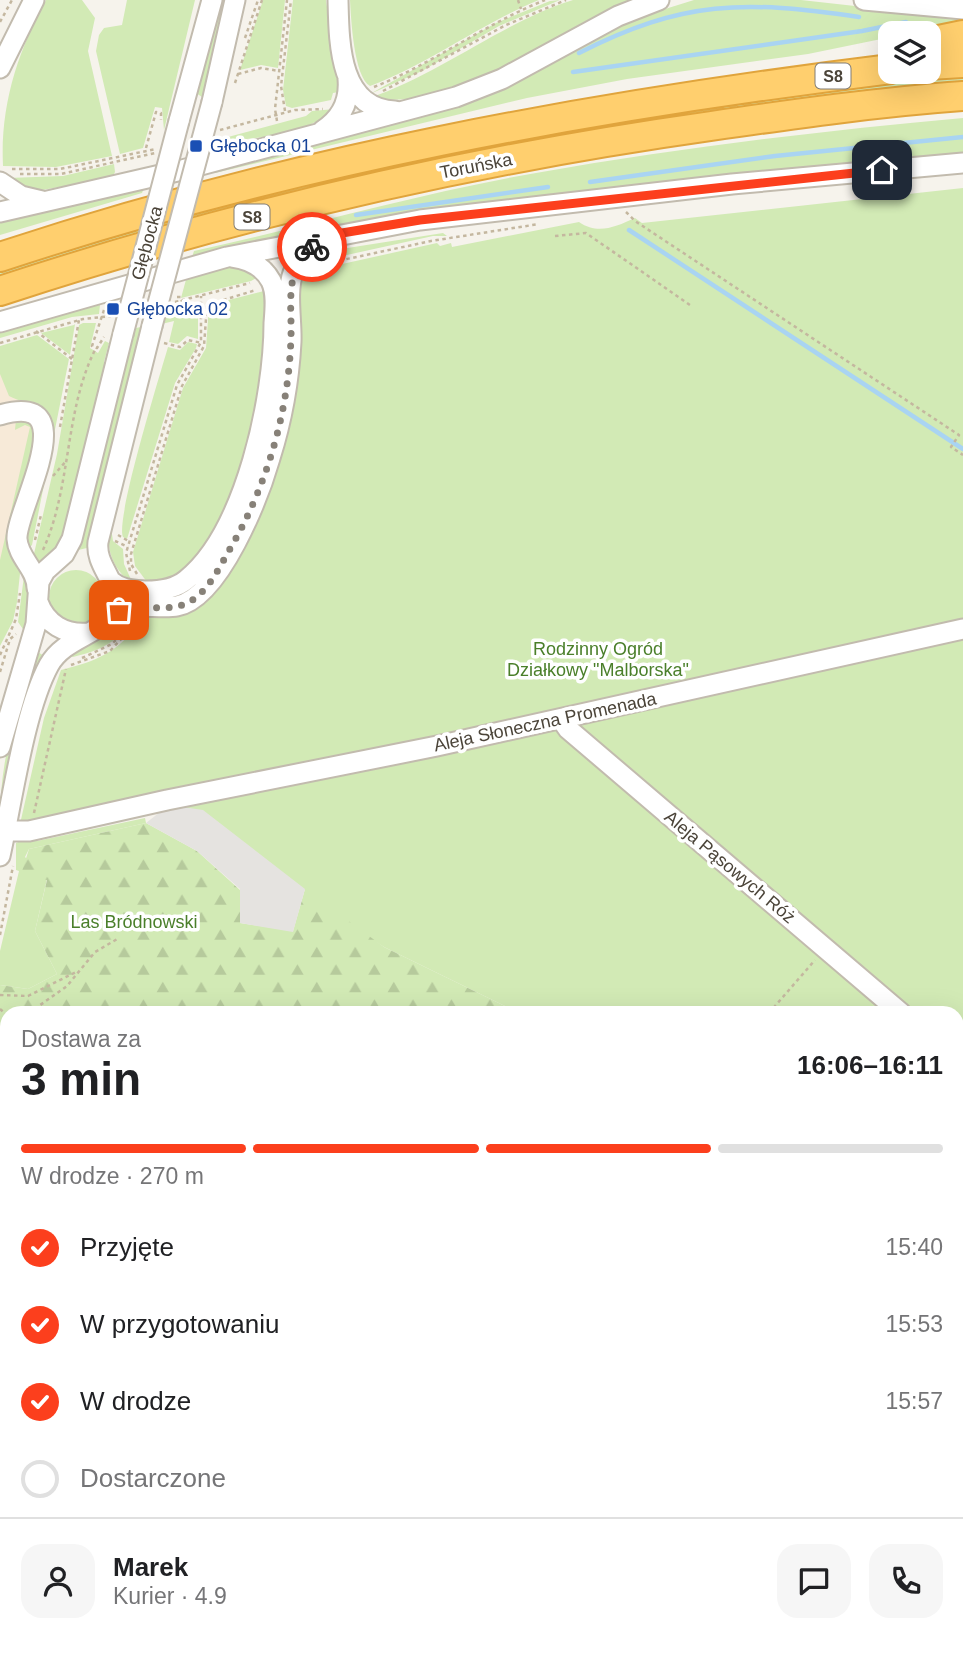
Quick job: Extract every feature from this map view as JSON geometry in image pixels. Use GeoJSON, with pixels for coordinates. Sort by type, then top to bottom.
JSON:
{"type":"FeatureCollection","features":[{"type":"Feature","properties":{"kind":"highway"},"geometry":{"type":"LineString","coordinates":[[941,40],[963,35]]}},
{"type":"Feature","properties":{"kind":"highway"},"geometry":{"type":"LineString","coordinates":[[775,83],[878,53]]}},
{"type":"Feature","properties":{"kind":"highway"},"geometry":{"type":"LineString","coordinates":[[941,64],[963,63]]}},
{"type":"Feature","properties":{"kind":"highway","name":"Toruńska"},"geometry":{"type":"LineString","coordinates":[[0,257],[264,180],[439,139],[643,102],[878,71]]}},
{"type":"Feature","properties":{"kind":"highway","name":"Toruńska"},"geometry":{"type":"LineString","coordinates":[[0,291],[270,212],[433,174],[647,135],[780,116],[959,97]]}},
{"type":"Feature","properties":{"kind":"street"},"geometry":{"type":"LineString","coordinates":[[0,68],[34,0]]}},
{"type":"Feature","properties":{"kind":"street","name":"Głębocka"},"geometry":{"type":"LineString","coordinates":[[0,747],[35,629],[32,592],[48,558],[66,550],[74,530],[123,334],[170,118],[212,0]]}},
{"type":"Feature","properties":{"kind":"street","name":"Głębocka"},"geometry":{"type":"LineString","coordinates":[[110,616],[115,599],[97,555],[100,531],[212,102],[234,0]]}},
{"type":"Feature","properties":{"kind":"street"},"geometry":{"type":"LineString","coordinates":[[312,136],[327,128],[340,115],[347,99],[348,79],[338,0]]}},
{"type":"Feature","properties":{"kind":"street"},"geometry":{"type":"LineString","coordinates":[[0,212],[413,109],[502,79],[618,16],[659,0]]}},
{"type":"Feature","properties":{"kind":"street"},"geometry":{"type":"LineString","coordinates":[[864,0],[963,9]]}},
{"type":"Feature","properties":{"kind":"street"},"geometry":{"type":"LineString","coordinates":[[348,79],[360,99],[371,106],[392,111],[413,109]]}},
{"type":"Feature","properties":{"kind":"street"},"geometry":{"type":"LineString","coordinates":[[0,322],[227,257],[330,235],[430,219],[719,185],[963,163]]}},
{"type":"Feature","properties":{"kind":"street"},"geometry":{"type":"LineString","coordinates":[[4,176],[20,196],[47,200]]}},
{"type":"Feature","properties":{"kind":"street"},"geometry":{"type":"LineString","coordinates":[[48,558],[81,558],[107,574],[119,587],[168,607],[192,600],[206,587],[239,533],[263,479],[282,411],[289,367],[292,276],[300,258],[330,235]]}},
{"type":"Feature","properties":{"kind":"street"},"geometry":{"type":"LineString","coordinates":[[0,856],[45,674],[62,649],[102,626],[110,616],[138,596],[179,585],[201,565],[233,509],[265,414],[274,356],[274,288],[267,275],[251,261],[227,257]]}},
{"type":"Feature","properties":{"kind":"street"},"geometry":{"type":"LineString","coordinates":[[6,414],[34,416],[43,430],[39,467],[17,531],[20,551],[36,576],[32,592],[44,615],[57,627],[75,633],[88,633]]}},
{"type":"Feature","properties":{"kind":"street","name":"Aleja Słoneczna Promenada"},"geometry":{"type":"LineString","coordinates":[[6,831],[36,830],[167,800],[275,780],[963,629]]}},
{"type":"Feature","properties":{"kind":"street","name":"Aleja Pąsowych Róż"},"geometry":{"type":"LineString","coordinates":[[561,719],[568,729],[893,1006]]}},
{"type":"Feature","properties":{"kind":"path"},"geometry":{"type":"LineString","coordinates":[[0,22],[12,0]]}},
{"type":"Feature","properties":{"kind":"path"},"geometry":{"type":"LineString","coordinates":[[234,86],[262,0]]}},
{"type":"Feature","properties":{"kind":"path"},"geometry":{"type":"LineString","coordinates":[[277,121],[275,108],[289,0]]}},
{"type":"Feature","properties":{"kind":"path"},"geometry":{"type":"LineString","coordinates":[[285,113],[281,86],[289,0]]}},
{"type":"Feature","properties":{"kind":"path"},"geometry":{"type":"LineString","coordinates":[[518,0],[521,9]]}},
{"type":"Feature","properties":{"kind":"path"},"geometry":{"type":"LineString","coordinates":[[365,90],[417,67],[521,9],[545,0]]}},
{"type":"Feature","properties":{"kind":"path"},"geometry":{"type":"LineString","coordinates":[[377,93],[418,75],[506,25],[566,0]]}},
{"type":"Feature","properties":{"kind":"path"},"geometry":{"type":"LineString","coordinates":[[237,75],[261,68],[279,71]]}},
{"type":"Feature","properties":{"kind":"path"},"geometry":{"type":"LineString","coordinates":[[145,150],[155,114],[158,112],[170,118]]}},
{"type":"Feature","properties":{"kind":"path"},"geometry":{"type":"LineString","coordinates":[[4,176],[57,170],[155,148]]}},
{"type":"Feature","properties":{"kind":"path"},"geometry":{"type":"LineString","coordinates":[[616,211],[633,209]]}},
{"type":"Feature","properties":{"kind":"path"},"geometry":{"type":"LineString","coordinates":[[625,211],[635,221],[959,435],[951,447],[963,455]]}},
{"type":"Feature","properties":{"kind":"path"},"geometry":{"type":"LineString","coordinates":[[308,268],[431,241],[541,224]]}},
{"type":"Feature","properties":{"kind":"path"},"geometry":{"type":"LineString","coordinates":[[555,236],[586,233],[690,305]]}},
{"type":"Feature","properties":{"kind":"path"},"geometry":{"type":"LineString","coordinates":[[169,304],[251,283]]}},
{"type":"Feature","properties":{"kind":"path"},"geometry":{"type":"LineString","coordinates":[[181,301],[182,304],[204,306],[257,290],[264,285]]}},
{"type":"Feature","properties":{"kind":"path"},"geometry":{"type":"LineString","coordinates":[[69,659],[96,653],[116,641],[130,625],[138,596],[130,556],[181,386],[199,360],[203,343],[204,306],[201,296]]}},
{"type":"Feature","properties":{"kind":"path"},"geometry":{"type":"LineString","coordinates":[[0,343],[83,318],[97,320],[120,314]]}},
{"type":"Feature","properties":{"kind":"path"},"geometry":{"type":"LineString","coordinates":[[98,346],[92,346],[99,324]]}},
{"type":"Feature","properties":{"kind":"path"},"geometry":{"type":"LineString","coordinates":[[36,331],[72,359]]}},
{"type":"Feature","properties":{"kind":"path"},"geometry":{"type":"LineString","coordinates":[[48,558],[86,372],[103,338]]}},
{"type":"Feature","properties":{"kind":"path"},"geometry":{"type":"LineString","coordinates":[[171,345],[180,347],[188,340],[203,343]]}},
{"type":"Feature","properties":{"kind":"path"},"geometry":{"type":"LineString","coordinates":[[138,596],[135,581],[126,563],[128,547],[177,385],[203,343]]}},
{"type":"Feature","properties":{"kind":"path"},"geometry":{"type":"LineString","coordinates":[[50,480],[66,460]]}},
{"type":"Feature","properties":{"kind":"path"},"geometry":{"type":"LineString","coordinates":[[0,655],[32,592]]}},
{"type":"Feature","properties":{"kind":"path"},"geometry":{"type":"LineString","coordinates":[[0,672],[10,639],[15,634],[24,635]]}},
{"type":"Feature","properties":{"kind":"path"},"geometry":{"type":"LineString","coordinates":[[36,830],[34,816],[65,685],[66,666]]}},
{"type":"Feature","properties":{"kind":"path"},"geometry":{"type":"LineString","coordinates":[[39,1006],[67,986],[95,952],[119,938]]}},
{"type":"Feature","properties":{"kind":"path"},"geometry":{"type":"LineString","coordinates":[[775,1006],[825,948]]}},
{"type":"Feature","properties":{"kind":"path"},"geometry":{"type":"LineString","coordinates":[[0,995],[27,996],[79,970]]}},
{"type":"Feature","properties":{"kind":"shaded area"},"geometry":{"type":"Polygon","coordinates":[[[0,365],[32,427],[0,567],[0,365]]]}},
{"type":"Feature","properties":{"kind":"shaded area"},"geometry":{"type":"Polygon","coordinates":[[[169,805],[203,810],[305,889],[293,932],[240,923],[240,889],[197,851],[146,823],[169,805]]]}},
{"type":"Feature","properties":{"kind":"green space"},"geometry":{"type":"Polygon","coordinates":[[[46,0],[82,0],[95,18],[88,51],[112,156],[56,167],[3,166],[5,122],[13,79],[27,39],[46,0]]]}},
{"type":"Feature","properties":{"kind":"green space"},"geometry":{"type":"Polygon","coordinates":[[[127,0],[195,0],[164,130],[162,108],[155,107],[143,148],[120,154],[96,51],[99,35],[104,28],[122,25],[127,0]]]}},
{"type":"Feature","properties":{"kind":"green space"},"geometry":{"type":"Polygon","coordinates":[[[221,0],[225,0],[202,97],[196,93],[221,0]]]}},
{"type":"Feature","properties":{"kind":"green space"},"geometry":{"type":"Polygon","coordinates":[[[263,0],[285,0],[278,68],[261,65],[240,70],[263,0]]]}},
{"type":"Feature","properties":{"kind":"green space"},"geometry":{"type":"Polygon","coordinates":[[[293,0],[326,0],[339,92],[333,93],[331,100],[292,108],[286,106],[283,90],[293,0]]]}},
{"type":"Feature","properties":{"kind":"green space"},"geometry":{"type":"Polygon","coordinates":[[[350,0],[539,0],[496,20],[413,67],[370,86],[360,71],[357,60],[350,0]]]}},
{"type":"Feature","properties":{"kind":"green space"},"geometry":{"type":"Polygon","coordinates":[[[560,0],[499,26],[422,71],[370,94],[496,23],[550,1],[560,0]]]}},
{"type":"Feature","properties":{"kind":"green space"},"geometry":{"type":"Polygon","coordinates":[[[573,0],[630,0],[504,67],[470,82],[437,94],[403,99],[369,98],[421,76],[520,22],[573,0]]]}},
{"type":"Feature","properties":{"kind":"green space"},"geometry":{"type":"Polygon","coordinates":[[[694,0],[801,0],[963,18],[963,26],[941,28],[941,21],[878,21],[878,40],[808,54],[627,79],[527,98],[215,173],[216,169],[438,111],[633,19],[694,0]]]}},
{"type":"Feature","properties":{"kind":"green space"},"geometry":{"type":"Polygon","coordinates":[[[963,77],[963,83],[826,97],[622,125],[419,163],[260,201],[0,276],[0,270],[118,235],[356,173],[597,125],[841,90],[897,84],[941,84],[941,79],[963,77]]]}},
{"type":"Feature","properties":{"kind":"green space"},"geometry":{"type":"Polygon","coordinates":[[[335,109],[311,124],[285,133],[228,141],[228,137],[306,116],[312,111],[335,109]]]}},
{"type":"Feature","properties":{"kind":"green space"},"geometry":{"type":"Polygon","coordinates":[[[963,118],[963,153],[732,175],[420,212],[305,231],[192,257],[194,251],[450,190],[536,173],[749,141],[963,118]]]}},
{"type":"Feature","properties":{"kind":"green space"},"geometry":{"type":"Polygon","coordinates":[[[114,164],[115,172],[112,178],[36,191],[26,191],[8,178],[63,176],[114,164]]]}},
{"type":"Feature","properties":{"kind":"green space"},"geometry":{"type":"Polygon","coordinates":[[[144,188],[142,193],[0,235],[0,219],[144,188]]]}},
{"type":"Feature","properties":{"kind":"green space","name":"Rodzinny Ogród Działkowy \"Malborska\""},"geometry":{"type":"Polygon","coordinates":[[[963,188],[963,1006],[505,1006],[384,947],[351,926],[203,811],[169,805],[20,824],[44,718],[61,670],[106,654],[124,640],[140,621],[147,621],[147,616],[190,613],[209,597],[300,327],[299,282],[303,281],[306,272],[437,243],[440,246],[451,243],[452,247],[579,222],[600,229],[635,218],[642,223],[963,188]]]}},
{"type":"Feature","properties":{"kind":"green space"},"geometry":{"type":"Polygon","coordinates":[[[443,233],[447,236],[433,236],[306,264],[322,252],[443,233]]]}},
{"type":"Feature","properties":{"kind":"green space"},"geometry":{"type":"Polygon","coordinates":[[[236,264],[260,276],[251,281],[181,298],[187,276],[236,264]]]}},
{"type":"Feature","properties":{"kind":"green space"},"geometry":{"type":"Polygon","coordinates":[[[264,291],[266,323],[261,382],[247,447],[225,510],[211,537],[194,559],[173,575],[147,582],[135,566],[133,552],[183,388],[206,348],[209,305],[264,291]]]}},
{"type":"Feature","properties":{"kind":"green space"},"geometry":{"type":"Polygon","coordinates":[[[100,305],[99,314],[72,317],[0,338],[0,331],[72,309],[100,305]]]}},
{"type":"Feature","properties":{"kind":"green space"},"geometry":{"type":"Polygon","coordinates":[[[185,306],[198,309],[198,339],[187,336],[178,344],[169,342],[174,321],[149,327],[160,309],[185,306]]]}},
{"type":"Feature","properties":{"kind":"green space"},"geometry":{"type":"Polygon","coordinates":[[[96,323],[90,348],[98,353],[105,341],[109,343],[104,362],[107,363],[67,530],[59,547],[40,566],[33,558],[57,454],[79,325],[96,323]]]}},
{"type":"Feature","properties":{"kind":"green space"},"geometry":{"type":"Polygon","coordinates":[[[74,325],[70,355],[41,333],[74,325]]]}},
{"type":"Feature","properties":{"kind":"green space"},"geometry":{"type":"Polygon","coordinates":[[[141,327],[87,548],[78,550],[126,355],[129,355],[136,328],[141,327]]]}},
{"type":"Feature","properties":{"kind":"green space"},"geometry":{"type":"Polygon","coordinates":[[[37,335],[69,359],[32,545],[27,550],[24,537],[53,433],[42,414],[9,396],[0,374],[0,346],[37,335]]]}},
{"type":"Feature","properties":{"kind":"green space"},"geometry":{"type":"Polygon","coordinates":[[[188,342],[197,344],[196,348],[175,383],[127,539],[123,537],[122,525],[126,504],[168,347],[180,350],[188,342]]]}},
{"type":"Feature","properties":{"kind":"green space"},"geometry":{"type":"Polygon","coordinates":[[[16,419],[29,422],[35,431],[17,602],[13,621],[0,646],[0,560],[30,427],[25,425],[15,430],[16,419]]]}},
{"type":"Feature","properties":{"kind":"green space"},"geometry":{"type":"Polygon","coordinates":[[[111,528],[113,541],[123,549],[124,564],[133,584],[116,567],[110,552],[111,528]]]}},
{"type":"Feature","properties":{"kind":"green space"},"geometry":{"type":"Polygon","coordinates":[[[76,570],[95,578],[103,597],[95,616],[76,624],[57,616],[49,597],[57,578],[76,570]]]}},
{"type":"Feature","properties":{"kind":"green space"},"geometry":{"type":"Polygon","coordinates":[[[24,576],[30,595],[25,632],[18,622],[24,576]]]}},
{"type":"Feature","properties":{"kind":"green space"},"geometry":{"type":"Polygon","coordinates":[[[132,614],[122,632],[109,644],[82,655],[67,655],[100,639],[120,620],[132,614]]]}},
{"type":"Feature","properties":{"kind":"green space"},"geometry":{"type":"Polygon","coordinates":[[[36,651],[46,657],[0,820],[6,755],[36,651]]]}},
{"type":"Feature","properties":{"kind":"green space"},"geometry":{"type":"Polygon","coordinates":[[[145,818],[146,823],[29,849],[25,857],[47,879],[35,931],[57,974],[28,989],[0,985],[0,951],[19,871],[16,870],[16,843],[35,835],[37,841],[145,818]]]}},
{"type":"Feature","properties":{"kind":"green space","name":"Las Bródnowski"},"geometry":{"type":"Polygon","coordinates":[[[146,823],[197,851],[240,890],[240,923],[293,931],[305,889],[384,947],[505,1006],[0,1006],[0,985],[28,989],[57,974],[35,931],[47,880],[21,874],[29,849],[146,823]]]}},
{"type":"Feature","properties":{"kind":"waterway"},"geometry":{"type":"LineString","coordinates":[[579,53],[650,23],[715,9],[781,8],[859,17]]}},
{"type":"Feature","properties":{"kind":"waterway"},"geometry":{"type":"LineString","coordinates":[[573,72],[878,28]]}},
{"type":"Feature","properties":{"kind":"waterway"},"geometry":{"type":"LineString","coordinates":[[590,182],[775,156],[963,137]]}},
{"type":"Feature","properties":{"kind":"waterway"},"geometry":{"type":"LineString","coordinates":[[356,215],[548,187]]}},
{"type":"Feature","properties":{"kind":"waterway"},"geometry":{"type":"LineString","coordinates":[[629,230],[963,449]]}},
{"type":"Feature","properties":{"kind":"way so far"},"geometry":{"type":"LineString","coordinates":[[119,610],[131,607],[168,607],[192,600],[206,587],[221,565],[248,516],[270,459],[282,411],[291,344],[292,276],[300,258],[312,247]]}},
{"type":"Feature","properties":{"kind":"place","name":"Głębocka 01"},"geometry":{"type":"Point","coordinates":[196,146]}},
{"type":"Feature","properties":{"kind":"place","name":"Głębocka 02"},"geometry":{"type":"Point","coordinates":[113,309]}},
{"type":"Feature","properties":{"kind":"route"},"geometry":{"type":"LineString","coordinates":[[312,247],[330,235],[420,220],[732,184],[882,170]]}}]}
